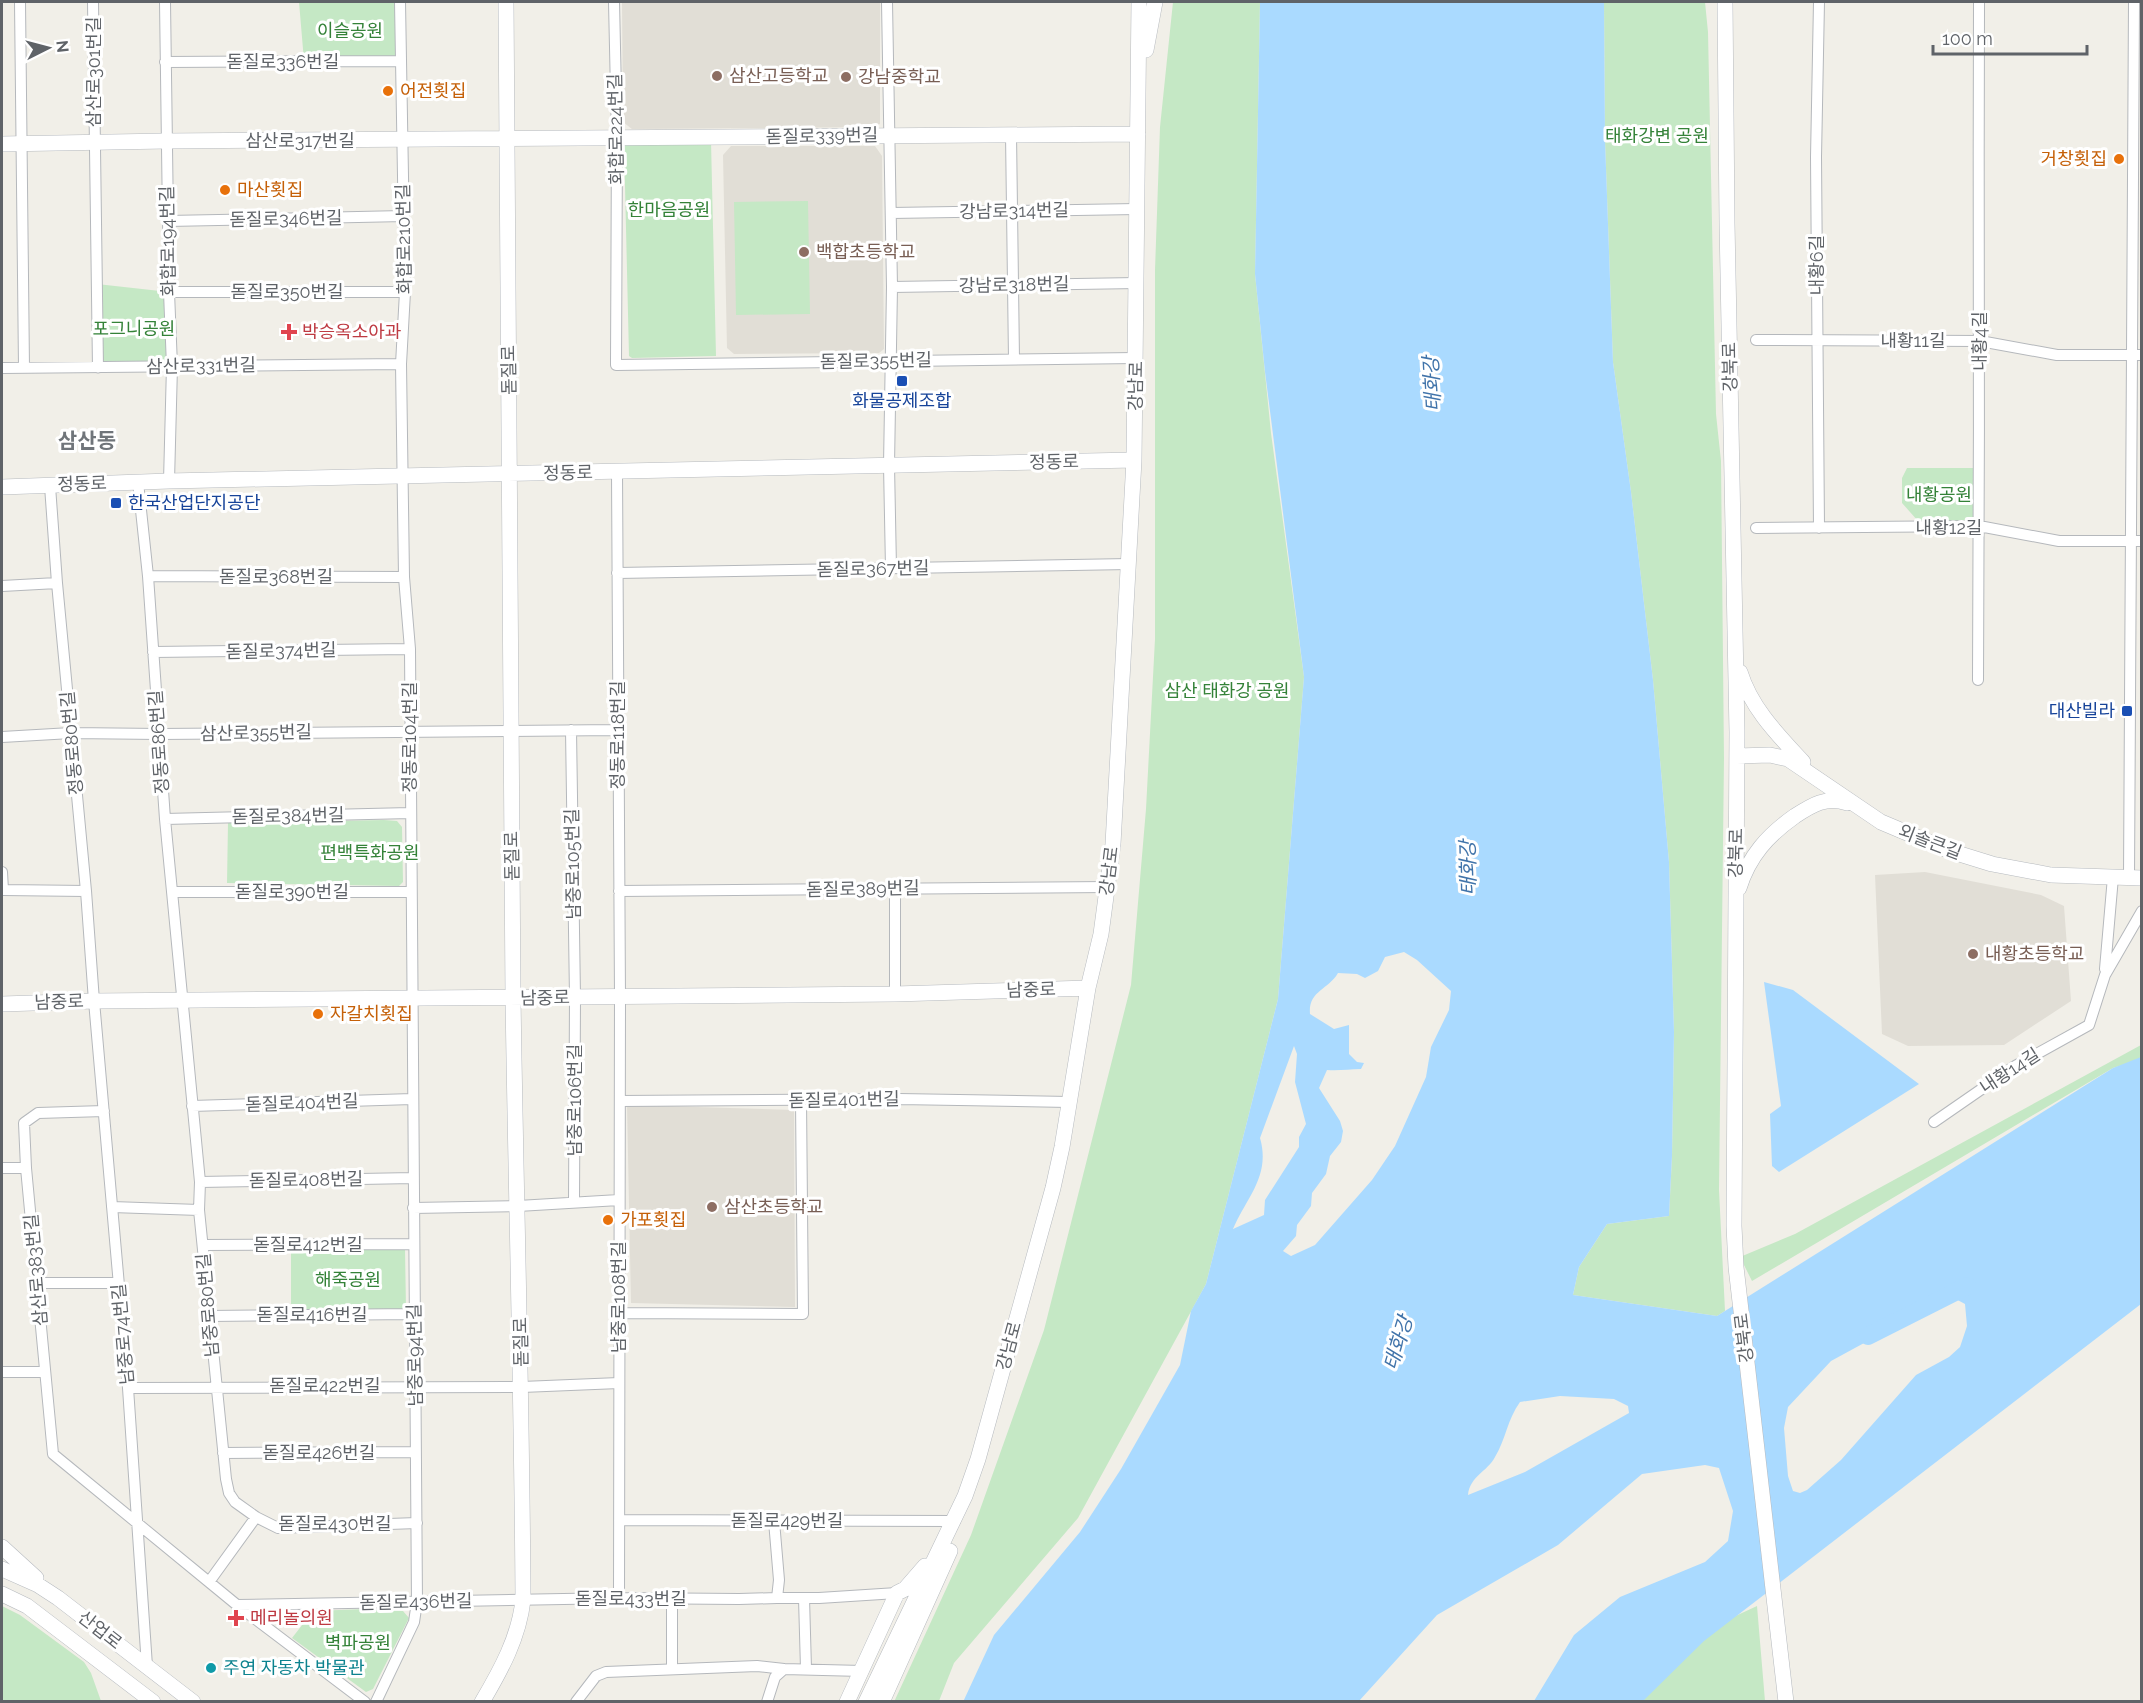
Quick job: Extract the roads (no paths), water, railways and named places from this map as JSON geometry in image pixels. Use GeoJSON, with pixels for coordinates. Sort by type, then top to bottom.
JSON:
{"type":"FeatureCollection","features":[{"type":"Feature","properties":{"kind":"main road","name":"돋질로"},"geometry":{"type":"LineString","coordinates":[[482,1701],[501,1670],[512,1643],[521,1617],[523,1600],[522,1386],[513,999],[510,731],[506,2]]}},
{"type":"Feature","properties":{"kind":"main road"},"geometry":{"type":"LineString","coordinates":[[1130,2],[1139,76]]}},
{"type":"Feature","properties":{"kind":"main road","name":"강남로"},"geometry":{"type":"LineString","coordinates":[[866,1701],[955,1521],[978,1459],[1053,1188],[1088,988],[1101,934],[1113,844],[1130,564],[1136,358],[1139,2]]}},
{"type":"Feature","properties":{"kind":"main road"},"geometry":{"type":"LineString","coordinates":[[1139,76],[1155,2]]}},
{"type":"Feature","properties":{"kind":"main road"},"geometry":{"type":"LineString","coordinates":[[1718,2],[1725,30]]}},
{"type":"Feature","properties":{"kind":"main road","name":"강북로"},"geometry":{"type":"LineString","coordinates":[[1725,2],[1737,756],[1734,1226],[1736,1267],[1786,1701]]}},
{"type":"Feature","properties":{"kind":"main road"},"geometry":{"type":"LineString","coordinates":[[1725,30],[1730,2]]}},
{"type":"Feature","properties":{"kind":"main road","name":"돋질로339번길"},"geometry":{"type":"LineString","coordinates":[[507,139],[1138,134]]}},
{"type":"Feature","properties":{"kind":"main road","name":"삼산로317번길"},"geometry":{"type":"LineString","coordinates":[[2,144],[507,139]]}},
{"type":"Feature","properties":{"kind":"main road","name":"정동로"},"geometry":{"type":"LineString","coordinates":[[2,487],[169,481],[1134,460]]}},
{"type":"Feature","properties":{"kind":"main road"},"geometry":{"type":"LineString","coordinates":[[1736,654],[1744,684],[1758,709],[1815,776]]}},
{"type":"Feature","properties":{"kind":"main road","name":"외솔큰길"},"geometry":{"type":"LineString","coordinates":[[1737,756],[1778,756],[1788,759],[1881,822],[1912,837],[1992,864],[2051,875],[2136,878]]}},
{"type":"Feature","properties":{"kind":"main road"},"geometry":{"type":"LineString","coordinates":[[1735,900],[1743,875],[1755,853],[1780,826],[1812,805],[1823,801],[1834,800],[1855,806]]}},
{"type":"Feature","properties":{"kind":"main road","name":"남중로"},"geometry":{"type":"LineString","coordinates":[[2,1004],[94,1001],[895,994],[1088,988]]}},
{"type":"Feature","properties":{"kind":"main road"},"geometry":{"type":"LineString","coordinates":[[882,1701],[951,1550],[970,1494],[978,1459]]}},
{"type":"Feature","properties":{"kind":"main road"},"geometry":{"type":"LineString","coordinates":[[848,1701],[897,1593],[912,1583],[928,1560],[943,1545]]}},
{"type":"Feature","properties":{"kind":"main road"},"geometry":{"type":"LineString","coordinates":[[2,1547],[58,1598]]}},
{"type":"Feature","properties":{"kind":"main road","name":"산업로"},"geometry":{"type":"LineString","coordinates":[[2,1569],[38,1585],[58,1598],[193,1701]]}},
{"type":"Feature","properties":{"kind":"main road","name":"산업로"},"geometry":{"type":"LineString","coordinates":[[2,1594],[27,1606],[153,1701]]}},
{"type":"Feature","properties":{"kind":"street"},"geometry":{"type":"LineString","coordinates":[[20,2],[24,368]]}},
{"type":"Feature","properties":{"kind":"street","name":"삼산로301번길"},"geometry":{"type":"LineString","coordinates":[[93,2],[94,142]]}},
{"type":"Feature","properties":{"kind":"street","name":"화합로194번길"},"geometry":{"type":"LineString","coordinates":[[165,2],[172,366],[169,481]]}},
{"type":"Feature","properties":{"kind":"street","name":"화합로210번길"},"geometry":{"type":"LineString","coordinates":[[400,2],[405,292],[401,364],[403,476]]}},
{"type":"Feature","properties":{"kind":"street","name":"화합로224번길"},"geometry":{"type":"LineString","coordinates":[[614,2],[617,138],[616,365]]}},
{"type":"Feature","properties":{"kind":"street"},"geometry":{"type":"LineString","coordinates":[[887,2],[892,287],[889,465],[891,568]]}},
{"type":"Feature","properties":{"kind":"street","name":"내황6길"},"geometry":{"type":"LineString","coordinates":[[1819,2],[1816,156],[1819,528]]}},
{"type":"Feature","properties":{"kind":"street","name":"내황4길"},"geometry":{"type":"LineString","coordinates":[[1978,680],[1979,2]]}},
{"type":"Feature","properties":{"kind":"street"},"geometry":{"type":"LineString","coordinates":[[2134,2],[2137,355],[2136,878]]}},
{"type":"Feature","properties":{"kind":"street","name":"돋질로336번길"},"geometry":{"type":"LineString","coordinates":[[165,62],[401,61]]}},
{"type":"Feature","properties":{"kind":"street"},"geometry":{"type":"LineString","coordinates":[[1011,134],[1014,359]]}},
{"type":"Feature","properties":{"kind":"street"},"geometry":{"type":"LineString","coordinates":[[94,142],[98,368]]}},
{"type":"Feature","properties":{"kind":"street","name":"강남로314번길"},"geometry":{"type":"LineString","coordinates":[[891,213],[1137,208]]}},
{"type":"Feature","properties":{"kind":"street","name":"돋질로346번길"},"geometry":{"type":"LineString","coordinates":[[168,221],[404,216]]}},
{"type":"Feature","properties":{"kind":"street","name":"강남로318번길"},"geometry":{"type":"LineString","coordinates":[[892,287],[1137,283]]}},
{"type":"Feature","properties":{"kind":"street","name":"돋질로350번길"},"geometry":{"type":"LineString","coordinates":[[169,292],[405,292]]}},
{"type":"Feature","properties":{"kind":"street","name":"내황11길"},"geometry":{"type":"LineString","coordinates":[[1756,340],[1980,341],[2057,355],[2137,355]]}},
{"type":"Feature","properties":{"kind":"street","name":"돋질로355번길"},"geometry":{"type":"LineString","coordinates":[[616,365],[1136,358]]}},
{"type":"Feature","properties":{"kind":"street","name":"삼산로331번길"},"geometry":{"type":"LineString","coordinates":[[2,368],[401,364]]}},
{"type":"Feature","properties":{"kind":"street","name":"정동로118번길"},"geometry":{"type":"LineString","coordinates":[[617,472],[620,997]]}},
{"type":"Feature","properties":{"kind":"street","name":"정동로104번길"},"geometry":{"type":"LineString","coordinates":[[403,476],[404,577],[410,650],[411,998]]}},
{"type":"Feature","properties":{"kind":"street","name":"정동로86번길"},"geometry":{"type":"LineString","coordinates":[[138,482],[148,576],[165,819],[183,1001]]}},
{"type":"Feature","properties":{"kind":"street","name":"정동로80번길"},"geometry":{"type":"LineString","coordinates":[[50,486],[94,1001]]}},
{"type":"Feature","properties":{"kind":"street","name":"내황12길"},"geometry":{"type":"LineString","coordinates":[[1756,528],[1979,526],[2059,541],[2137,541]]}},
{"type":"Feature","properties":{"kind":"street","name":"돋질로367번길"},"geometry":{"type":"LineString","coordinates":[[618,573],[1130,564]]}},
{"type":"Feature","properties":{"kind":"street","name":"돋질로368번길"},"geometry":{"type":"LineString","coordinates":[[148,576],[404,577]]}},
{"type":"Feature","properties":{"kind":"street"},"geometry":{"type":"LineString","coordinates":[[2,586],[57,583]]}},
{"type":"Feature","properties":{"kind":"street","name":"돋질로374번길"},"geometry":{"type":"LineString","coordinates":[[153,652],[410,650]]}},
{"type":"Feature","properties":{"kind":"street","name":"남중로105번길"},"geometry":{"type":"LineString","coordinates":[[571,730],[575,997]]}},
{"type":"Feature","properties":{"kind":"street","name":"삼산로355번길"},"geometry":{"type":"LineString","coordinates":[[2,737],[71,733],[618,730]]}},
{"type":"Feature","properties":{"kind":"street","name":"돋질로384번길"},"geometry":{"type":"LineString","coordinates":[[165,819],[410,813]]}},
{"type":"Feature","properties":{"kind":"street"},"geometry":{"type":"LineString","coordinates":[[2,872],[3,890],[86,891]]}},
{"type":"Feature","properties":{"kind":"street"},"geometry":{"type":"LineString","coordinates":[[2105,975],[2113,877]]}},
{"type":"Feature","properties":{"kind":"street","name":"돋질로389번길"},"geometry":{"type":"LineString","coordinates":[[619,891],[1108,887]]}},
{"type":"Feature","properties":{"kind":"street"},"geometry":{"type":"LineString","coordinates":[[895,888],[895,994]]}},
{"type":"Feature","properties":{"kind":"street","name":"돋질로390번길"},"geometry":{"type":"LineString","coordinates":[[173,892],[411,892]]}},
{"type":"Feature","properties":{"kind":"street"},"geometry":{"type":"LineString","coordinates":[[2105,975],[2142,911]]}},
{"type":"Feature","properties":{"kind":"street","name":"내황14길"},"geometry":{"type":"LineString","coordinates":[[1934,1122],[2015,1066],[2089,1025],[2105,975]]}},
{"type":"Feature","properties":{"kind":"street","name":"남중로106번길"},"geometry":{"type":"LineString","coordinates":[[574,1203],[575,997]]}},
{"type":"Feature","properties":{"kind":"street","name":"남중로108번길"},"geometry":{"type":"LineString","coordinates":[[619,1598],[620,997]]}},
{"type":"Feature","properties":{"kind":"street","name":"남중로94번길"},"geometry":{"type":"LineString","coordinates":[[376,1701],[414,1622],[417,1602],[411,998]]}},
{"type":"Feature","properties":{"kind":"street","name":"남중로74번길"},"geometry":{"type":"LineString","coordinates":[[94,1001],[128,1388],[147,1666]]}},
{"type":"Feature","properties":{"kind":"street","name":"남중로80번길"},"geometry":{"type":"LineString","coordinates":[[183,1001],[200,1182],[199,1210],[223,1453],[229,1493],[235,1502],[256,1517]]}},
{"type":"Feature","properties":{"kind":"street","name":"돋질로404번길"},"geometry":{"type":"LineString","coordinates":[[192,1106],[412,1099]]}},
{"type":"Feature","properties":{"kind":"street","name":"돋질로401번길"},"geometry":{"type":"LineString","coordinates":[[620,1101],[899,1099],[1069,1102]]}},
{"type":"Feature","properties":{"kind":"street"},"geometry":{"type":"LineString","coordinates":[[619,1313],[802,1314],[801,1100]]}},
{"type":"Feature","properties":{"kind":"street","name":"삼산로383번길"},"geometry":{"type":"LineString","coordinates":[[104,1111],[38,1113],[24,1123],[26,1168],[54,1454],[237,1605],[365,1701]]}},
{"type":"Feature","properties":{"kind":"street"},"geometry":{"type":"LineString","coordinates":[[2,1168],[26,1168]]}},
{"type":"Feature","properties":{"kind":"street","name":"돋질로408번길"},"geometry":{"type":"LineString","coordinates":[[200,1182],[413,1178]]}},
{"type":"Feature","properties":{"kind":"street"},"geometry":{"type":"LineString","coordinates":[[413,1208],[518,1206],[620,1200]]}},
{"type":"Feature","properties":{"kind":"street"},"geometry":{"type":"LineString","coordinates":[[112,1207],[199,1210]]}},
{"type":"Feature","properties":{"kind":"street","name":"돋질로412번길"},"geometry":{"type":"LineString","coordinates":[[203,1245],[414,1244]]}},
{"type":"Feature","properties":{"kind":"street"},"geometry":{"type":"LineString","coordinates":[[37,1283],[119,1282]]}},
{"type":"Feature","properties":{"kind":"street","name":"돋질로416번길"},"geometry":{"type":"LineString","coordinates":[[209,1316],[414,1314]]}},
{"type":"Feature","properties":{"kind":"street"},"geometry":{"type":"LineString","coordinates":[[2,1372],[45,1372]]}},
{"type":"Feature","properties":{"kind":"street","name":"돋질로422번길"},"geometry":{"type":"LineString","coordinates":[[128,1388],[522,1386],[620,1383]]}},
{"type":"Feature","properties":{"kind":"street","name":"돋질로426번길"},"geometry":{"type":"LineString","coordinates":[[223,1453],[416,1452]]}},
{"type":"Feature","properties":{"kind":"street"},"geometry":{"type":"LineString","coordinates":[[209,1582],[256,1517]]}},
{"type":"Feature","properties":{"kind":"street","name":"돋질로430번길"},"geometry":{"type":"LineString","coordinates":[[256,1517],[278,1528],[417,1523]]}},
{"type":"Feature","properties":{"kind":"street","name":"돋질로429번길"},"geometry":{"type":"LineString","coordinates":[[619,1520],[955,1521]]}},
{"type":"Feature","properties":{"kind":"street"},"geometry":{"type":"LineString","coordinates":[[774,1521],[777,1598]]}},
{"type":"Feature","properties":{"kind":"street","name":"돋질로433번길"},"geometry":{"type":"LineString","coordinates":[[523,1600],[804,1598],[897,1593]]}},
{"type":"Feature","properties":{"kind":"street"},"geometry":{"type":"LineString","coordinates":[[804,1598],[806,1669]]}},
{"type":"Feature","properties":{"kind":"street"},"geometry":{"type":"LineString","coordinates":[[672,1599],[672,1669]]}},
{"type":"Feature","properties":{"kind":"street","name":"돋질로436번길"},"geometry":{"type":"LineString","coordinates":[[237,1605],[523,1600]]}},
{"type":"Feature","properties":{"kind":"street"},"geometry":{"type":"LineString","coordinates":[[576,1701],[589,1683],[601,1673],[626,1670],[757,1666],[862,1671]]}},
{"type":"Feature","properties":{"kind":"street"},"geometry":{"type":"LineString","coordinates":[[766,1701],[775,1677],[784,1669]]}},
{"type":"Feature","properties":{"kind":"water","name":"태화강"},"geometry":{"type":"Polygon","coordinates":[[[1260,2],[1604,2],[1605,140],[1613,362],[1653,680],[1669,862],[1674,1032],[1672,1156],[1669,1216],[1607,1224],[1579,1267],[1573,1295],[1717,1316],[2113,1068],[2141,1057],[2141,1304],[1704,1641],[1643,1701],[1534,1701],[1574,1635],[1620,1597],[1705,1562],[1728,1541],[1733,1511],[1719,1468],[1705,1465],[1642,1474],[1558,1545],[1437,1615],[1359,1701],[963,1702],[994,1635],[1080,1532],[1121,1469],[1180,1365],[1191,1311],[1206,1284],[1278,999],[1304,677],[1265,372],[1255,274],[1260,2]],[[1404,952],[1385,957],[1378,971],[1365,978],[1357,974],[1338,973],[1315,995],[1310,1006],[1310,1014],[1334,1029],[1349,1025],[1349,1054],[1357,1062],[1364,1063],[1361,1069],[1327,1070],[1319,1088],[1340,1121],[1343,1131],[1341,1142],[1330,1156],[1326,1174],[1312,1193],[1311,1206],[1297,1225],[1296,1236],[1283,1251],[1291,1256],[1315,1245],[1372,1180],[1395,1146],[1426,1077],[1431,1047],[1449,1010],[1451,991],[1417,960],[1404,952]],[[1294,1046],[1260,1138],[1263,1152],[1260,1175],[1233,1229],[1264,1215],[1265,1200],[1299,1147],[1299,1137],[1306,1124],[1295,1082],[1297,1054],[1294,1046]],[[1929,1296],[1899,1312],[1888,1330],[1831,1361],[1788,1407],[1784,1428],[1788,1476],[1793,1491],[1800,1493],[1807,1490],[1841,1460],[1916,1375],[1949,1357],[1960,1347],[1967,1326],[1965,1304],[1952,1297],[1929,1296]],[[1560,1396],[1520,1402],[1495,1457],[1472,1483],[1468,1495],[1525,1472],[1629,1413],[1628,1406],[1614,1399],[1560,1396]]]}},
{"type":"Feature","properties":{"kind":"water"},"geometry":{"type":"Polygon","coordinates":[[[1764,982],[1793,990],[1919,1084],[1779,1172],[1772,1166],[1770,1114],[1781,1106],[1764,982]]]}},
{"type":"Feature","properties":{"kind":"waterway"},"geometry":{"type":"LineString","coordinates":[[1868,1336],[1967,1286]]}},
{"type":"Feature","properties":{"kind":"place","name":"삼산고등학교"},"geometry":{"type":"Point","coordinates":[717,76]}},
{"type":"Feature","properties":{"kind":"place","name":"강남중학교"},"geometry":{"type":"Point","coordinates":[846,77]}},
{"type":"Feature","properties":{"kind":"place","name":"어전횟집"},"geometry":{"type":"Point","coordinates":[388,91]}},
{"type":"Feature","properties":{"kind":"place","name":"거창횟집"},"geometry":{"type":"Point","coordinates":[2119,159]}},
{"type":"Feature","properties":{"kind":"place","name":"마산횟집"},"geometry":{"type":"Point","coordinates":[225,190]}},
{"type":"Feature","properties":{"kind":"place","name":"백합초등학교"},"geometry":{"type":"Point","coordinates":[804,252]}},
{"type":"Feature","properties":{"kind":"place","name":"박승옥소아과"},"geometry":{"type":"Point","coordinates":[289,332]}},
{"type":"Feature","properties":{"kind":"place","name":"화물공제조합"},"geometry":{"type":"Point","coordinates":[902,381]}},
{"type":"Feature","properties":{"kind":"place","name":"한국산업단지공단"},"geometry":{"type":"Point","coordinates":[116,503]}},
{"type":"Feature","properties":{"kind":"place","name":"대산빌라"},"geometry":{"type":"Point","coordinates":[2127,711]}},
{"type":"Feature","properties":{"kind":"place","name":"내황초등학교"},"geometry":{"type":"Point","coordinates":[1973,954]}},
{"type":"Feature","properties":{"kind":"place","name":"자갈치횟집"},"geometry":{"type":"Point","coordinates":[318,1014]}},
{"type":"Feature","properties":{"kind":"place","name":"삼산초등학교"},"geometry":{"type":"Point","coordinates":[712,1207]}},
{"type":"Feature","properties":{"kind":"place","name":"가포횟집"},"geometry":{"type":"Point","coordinates":[608,1220]}},
{"type":"Feature","properties":{"kind":"place","name":"메리놀의원"},"geometry":{"type":"Point","coordinates":[236,1618]}},
{"type":"Feature","properties":{"kind":"place","name":"주연 자동차 박물관"},"geometry":{"type":"Point","coordinates":[211,1668]}},
{"type":"Feature","properties":{"kind":"district","name":"삼산동"},"geometry":{"type":"Point","coordinates":[87,441]}},
{"type":"Feature","properties":{"kind":"park label","name":"이슬공원"},"geometry":{"type":"Point","coordinates":[350,31]}},
{"type":"Feature","properties":{"kind":"park label","name":"태화강변 공원"},"geometry":{"type":"Point","coordinates":[1657,136]}},
{"type":"Feature","properties":{"kind":"park label","name":"한마음공원"},"geometry":{"type":"Point","coordinates":[669,210]}},
{"type":"Feature","properties":{"kind":"park label","name":"포그니공원"},"geometry":{"type":"Point","coordinates":[134,329]}},
{"type":"Feature","properties":{"kind":"park label","name":"내황공원"},"geometry":{"type":"Point","coordinates":[1939,495]}},
{"type":"Feature","properties":{"kind":"park label","name":"삼산 태화강 공원"},"geometry":{"type":"Point","coordinates":[1227,691]}},
{"type":"Feature","properties":{"kind":"park label","name":"편백특화공원"},"geometry":{"type":"Point","coordinates":[370,853]}},
{"type":"Feature","properties":{"kind":"park label","name":"해죽공원"},"geometry":{"type":"Point","coordinates":[348,1280]}},
{"type":"Feature","properties":{"kind":"park label","name":"벽파공원"},"geometry":{"type":"Point","coordinates":[358,1643]}}]}
